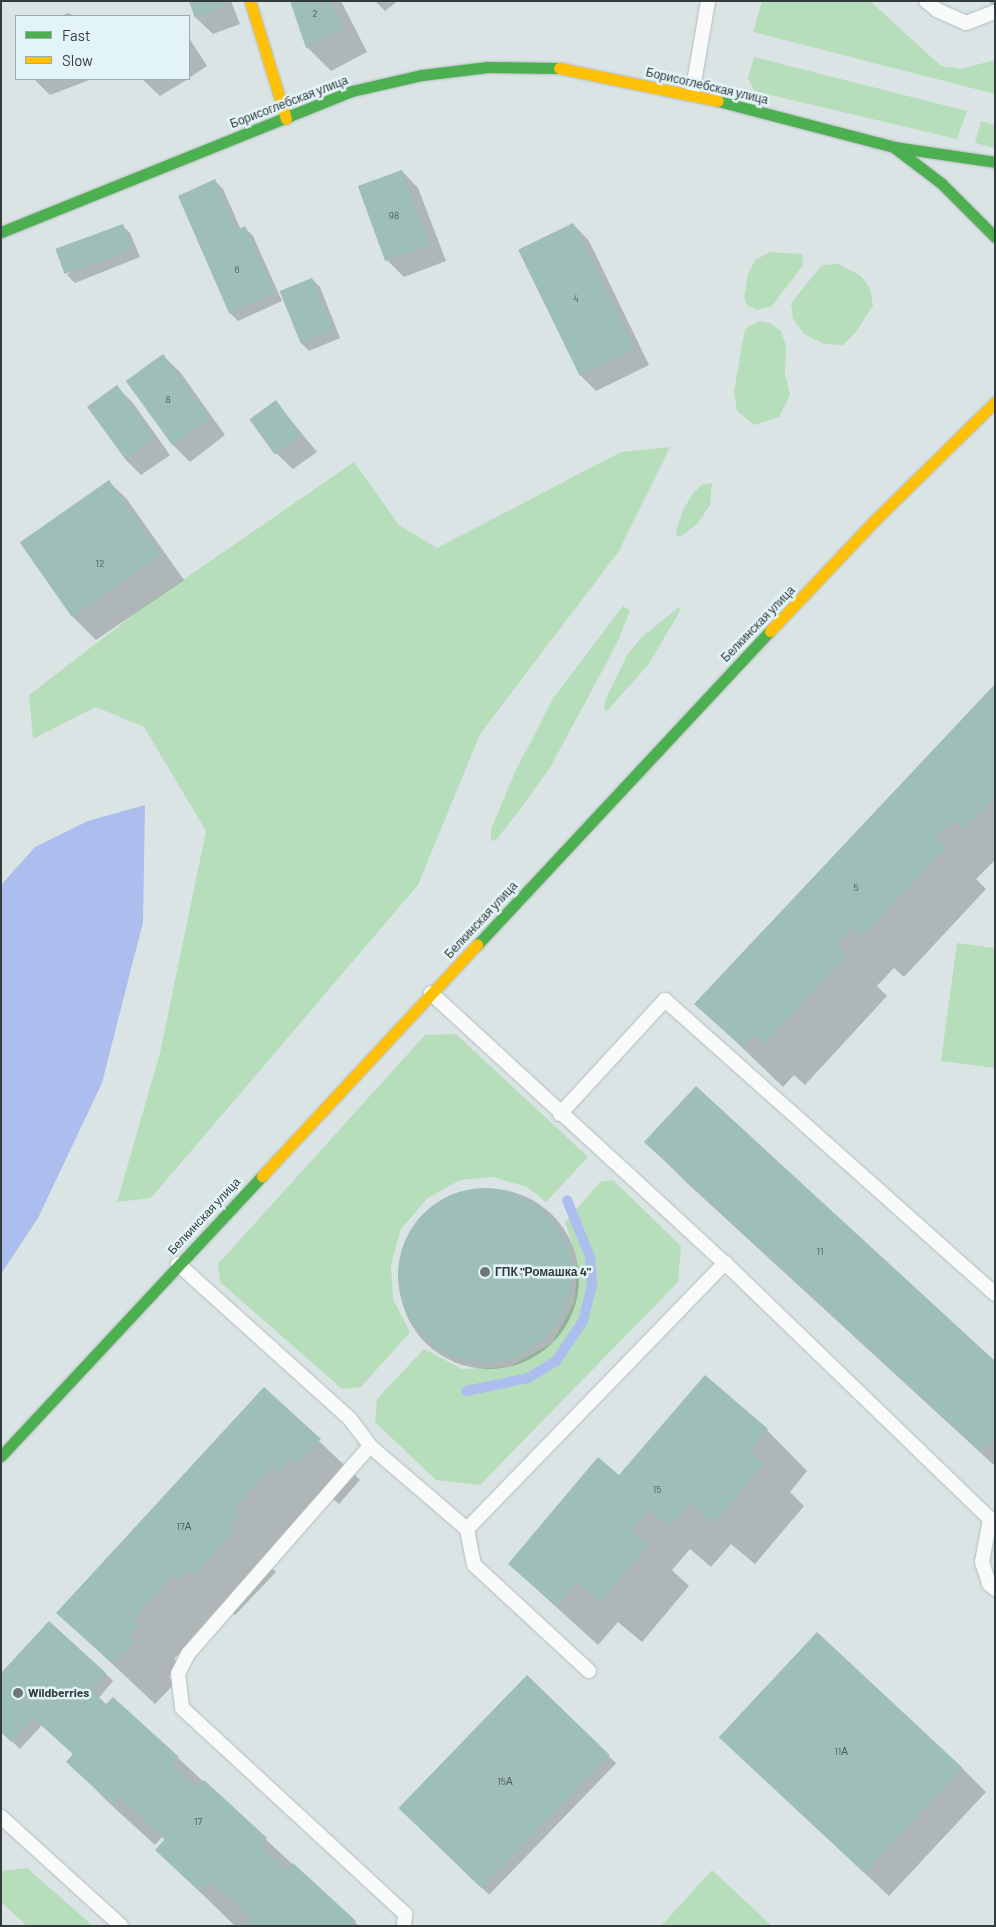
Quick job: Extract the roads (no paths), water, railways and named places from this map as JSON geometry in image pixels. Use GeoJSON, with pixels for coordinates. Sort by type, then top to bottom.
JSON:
{"type":"FeatureCollection","features":[{"type":"Feature","properties":{"kind":"street"},"geometry":{"type":"LineString","coordinates":[[250,1],[286,119]]}},
{"type":"Feature","properties":{"kind":"street","name":"Борисоглебская улица"},"geometry":{"type":"LineString","coordinates":[[1,232],[352,91],[422,74],[488,67],[555,67],[692,94],[894,147],[995,162]]}},
{"type":"Feature","properties":{"kind":"street"},"geometry":{"type":"LineString","coordinates":[[894,147],[941,183],[995,237]]}},
{"type":"Feature","properties":{"kind":"street","name":"Белкинская улица"},"geometry":{"type":"LineString","coordinates":[[1,1456],[700,704],[990,405],[995,386]]}},
{"type":"Feature","properties":{"kind":"lane"},"geometry":{"type":"LineString","coordinates":[[692,94],[708,1]]}},
{"type":"Feature","properties":{"kind":"lane"},"geometry":{"type":"LineString","coordinates":[[926,1],[936,10],[966,23],[995,12]]}},
{"type":"Feature","properties":{"kind":"lane"},"geometry":{"type":"LineString","coordinates":[[431,993],[560,1114],[725,1263],[990,1519],[982,1562],[989,1584],[995,1589]]}},
{"type":"Feature","properties":{"kind":"lane"},"geometry":{"type":"LineString","coordinates":[[560,1114],[665,1000],[995,1294]]}},
{"type":"Feature","properties":{"kind":"lane"},"geometry":{"type":"LineString","coordinates":[[467,1529],[725,1263]]}},
{"type":"Feature","properties":{"kind":"lane"},"geometry":{"type":"LineString","coordinates":[[178,1264],[350,1419],[370,1446],[467,1529],[474,1565],[589,1671]]}},
{"type":"Feature","properties":{"kind":"lane"},"geometry":{"type":"LineString","coordinates":[[370,1446],[188,1654],[178,1674],[178,1692],[182,1708],[405,1914],[404,1926]]}},
{"type":"Feature","properties":{"kind":"lane"},"geometry":{"type":"LineString","coordinates":[[1,1817],[121,1926]]}},
{"type":"Feature","properties":{"kind":"water"},"geometry":{"type":"Polygon","coordinates":[[[145,805],[143,922],[102,1083],[38,1218],[1,1274],[1,885],[35,847],[88,821],[145,805]]]}},
{"type":"Feature","properties":{"kind":"waterway"},"geometry":{"type":"LineString","coordinates":[[466,1391],[528,1378],[556,1361],[583,1321],[592,1284],[590,1257],[567,1200]]}},
{"type":"Feature","properties":{"kind":"place","name":"ГПК \"Ромашка 4\""},"geometry":{"type":"Point","coordinates":[485,1272]}},
{"type":"Feature","properties":{"kind":"place","name":"Wildberries"},"geometry":{"type":"Point","coordinates":[18,1693]}}]}
